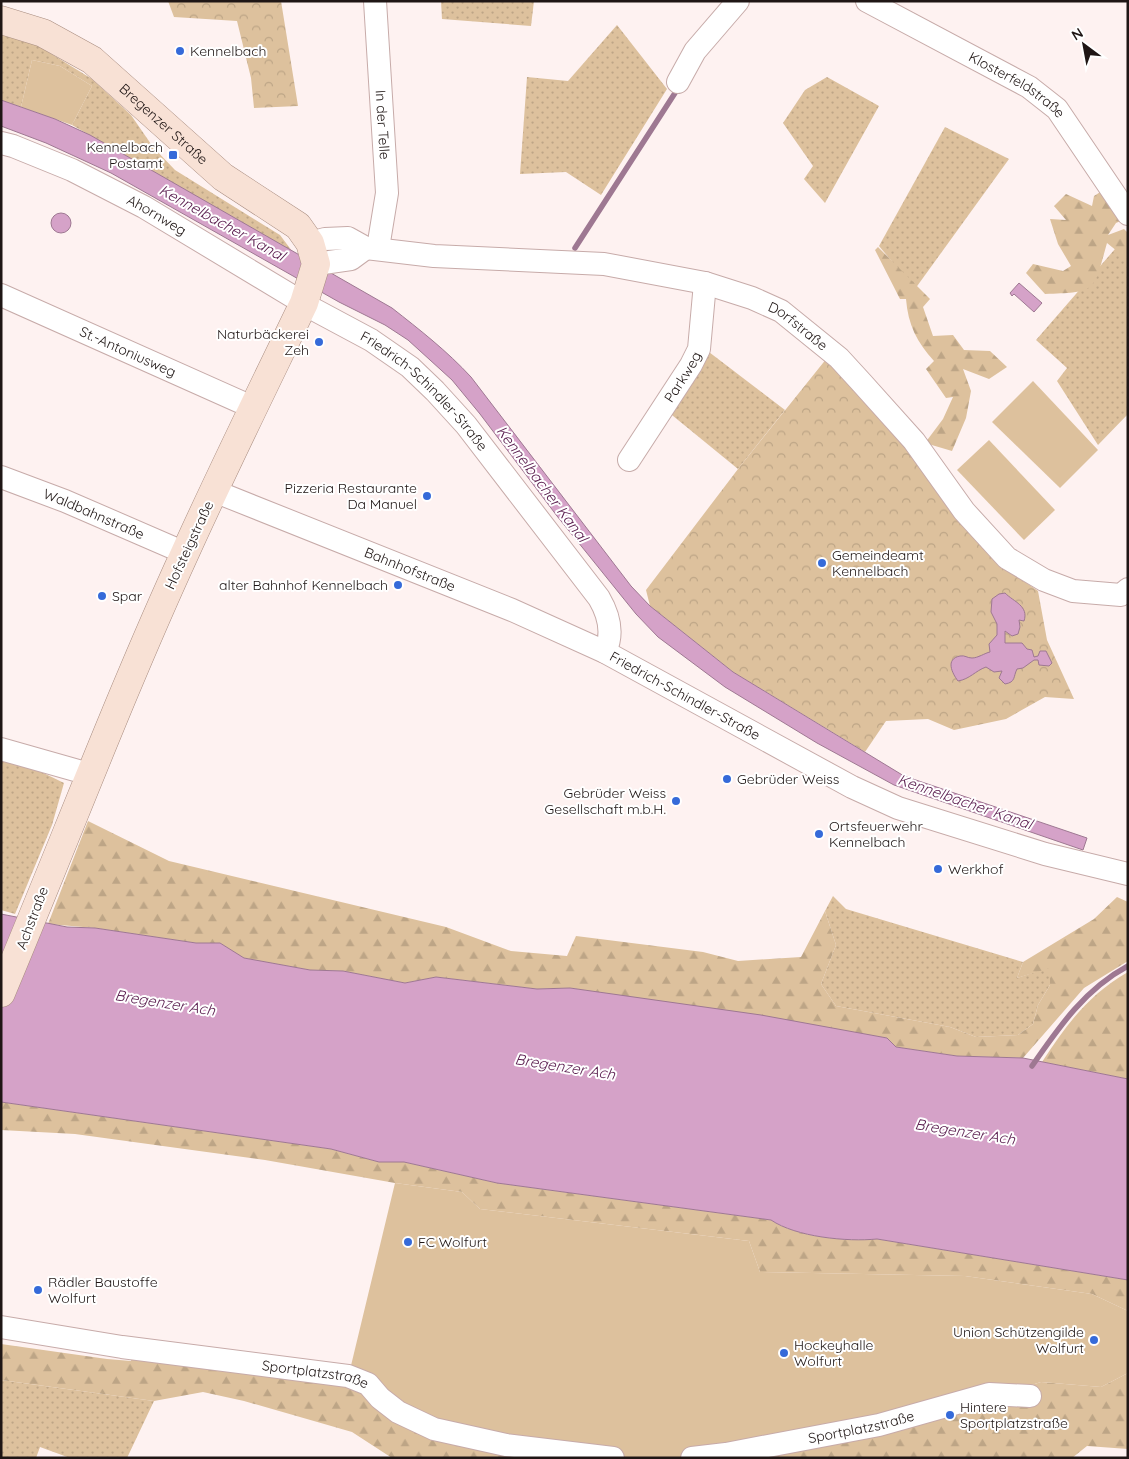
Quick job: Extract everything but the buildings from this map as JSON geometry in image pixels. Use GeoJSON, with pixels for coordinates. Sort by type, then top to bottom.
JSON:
{"type":"FeatureCollection","features":[{"type":"Feature","properties":{"kind":"main road","name":"Bregenzer Straße"},"geometry":{"type":"LineString","coordinates":[[1,20],[43,33],[92,60],[224,177],[298,226],[313,252]]}},
{"type":"Feature","properties":{"kind":"main road","name":"Hofsteigstraße"},"geometry":{"type":"LineString","coordinates":[[61,843],[185,552],[304,303],[313,252]]}},
{"type":"Feature","properties":{"kind":"main road","name":"Achstraße"},"geometry":{"type":"LineString","coordinates":[[1,993],[61,843]]}},
{"type":"Feature","properties":{"kind":"street","name":"In der Telle"},"geometry":{"type":"LineString","coordinates":[[372,248],[387,192],[375,1]]}},
{"type":"Feature","properties":{"kind":"street"},"geometry":{"type":"LineString","coordinates":[[678,82],[695,51],[738,1]]}},
{"type":"Feature","properties":{"kind":"street","name":"Klosterfeldstraße"},"geometry":{"type":"LineString","coordinates":[[867,1],[1029,87],[1044,98],[1065,121],[1128,214]]}},
{"type":"Feature","properties":{"kind":"street","name":"Ahornweg"},"geometry":{"type":"LineString","coordinates":[[1,143],[72,170],[144,207],[304,303]]}},
{"type":"Feature","properties":{"kind":"street"},"geometry":{"type":"LineString","coordinates":[[313,252],[351,259],[372,248]]}},
{"type":"Feature","properties":{"kind":"street","name":"Dorfstraße"},"geometry":{"type":"LineString","coordinates":[[372,248],[434,256],[604,264],[704,283],[781,311],[839,358],[914,442],[964,511],[1008,558],[1044,580],[1073,591],[1125,596]]}},
{"type":"Feature","properties":{"kind":"street","name":"Parkweg"},"geometry":{"type":"LineString","coordinates":[[629,460],[691,365],[699,349],[704,283]]}},
{"type":"Feature","properties":{"kind":"street","name":"St.-Antoniusweg"},"geometry":{"type":"LineString","coordinates":[[1,295],[254,408]]}},
{"type":"Feature","properties":{"kind":"street","name":"Friedrich-Schindler-Straße"},"geometry":{"type":"LineString","coordinates":[[304,303],[371,340],[410,368],[435,391],[466,425],[603,605],[610,623],[609,645],[606,652],[852,787],[898,808],[1045,854],[1128,874]]}},
{"type":"Feature","properties":{"kind":"street","name":"Waldbahnstraße"},"geometry":{"type":"LineString","coordinates":[[1,477],[65,501],[185,552]]}},
{"type":"Feature","properties":{"kind":"street","name":"Bahnhofstraße"},"geometry":{"type":"LineString","coordinates":[[214,491],[512,610],[606,652]]}},
{"type":"Feature","properties":{"kind":"street"},"geometry":{"type":"LineString","coordinates":[[1,749],[89,774]]}},
{"type":"Feature","properties":{"kind":"street","name":"Sportplatzstraße"},"geometry":{"type":"LineString","coordinates":[[1,1327],[122,1347],[348,1376],[368,1384],[380,1398],[398,1412],[434,1429],[506,1445],[613,1458]]}},
{"type":"Feature","properties":{"kind":"street","name":"Sportplatzstraße"},"geometry":{"type":"LineString","coordinates":[[692,1458],[726,1454],[879,1425],[989,1394],[1030,1396]]}},
{"type":"Feature","properties":{"kind":"green space"},"geometry":{"type":"Polygon","coordinates":[[[168,1],[281,1],[298,106],[254,108],[251,78],[237,21],[174,17],[168,1]]]}},
{"type":"Feature","properties":{"kind":"green space"},"geometry":{"type":"Polygon","coordinates":[[[441,1],[534,1],[531,26],[442,19],[441,1]]]}},
{"type":"Feature","properties":{"kind":"green space"},"geometry":{"type":"Polygon","coordinates":[[[617,25],[667,89],[601,195],[566,172],[520,174],[527,77],[568,81],[617,25]]]}},
{"type":"Feature","properties":{"kind":"green space"},"geometry":{"type":"Polygon","coordinates":[[[1,34],[37,45],[92,79],[131,115],[153,147],[175,170],[280,235],[292,251],[72,125],[92,86],[60,66],[32,60],[21,107],[1,100],[1,34]]]}},
{"type":"Feature","properties":{"kind":"green space"},"geometry":{"type":"Polygon","coordinates":[[[32,60],[60,66],[92,86],[72,125],[21,107],[32,60]]]}},
{"type":"Feature","properties":{"kind":"green space"},"geometry":{"type":"Polygon","coordinates":[[[827,77],[879,106],[825,203],[804,179],[813,166],[783,123],[805,90],[827,77]]]}},
{"type":"Feature","properties":{"kind":"green space"},"geometry":{"type":"Polygon","coordinates":[[[945,127],[1009,159],[915,289],[879,246],[945,127]]]}},
{"type":"Feature","properties":{"kind":"green space"},"geometry":{"type":"Polygon","coordinates":[[[1105,189],[1123,220],[1116,223],[1108,235],[1124,229],[1128,233],[1128,260],[1107,243],[1099,272],[1095,281],[1090,286],[1075,292],[1045,294],[1026,273],[1033,264],[1063,271],[1071,266],[1058,244],[1050,219],[1066,220],[1054,206],[1066,194],[1092,206],[1094,196],[1105,189]]]}},
{"type":"Feature","properties":{"kind":"green space"},"geometry":{"type":"Polygon","coordinates":[[[1128,234],[1128,414],[1098,445],[1057,381],[1067,368],[1036,340],[1128,234]]]}},
{"type":"Feature","properties":{"kind":"green space"},"geometry":{"type":"Polygon","coordinates":[[[878,247],[930,299],[923,307],[933,336],[953,335],[964,350],[990,351],[1007,367],[989,379],[963,369],[971,391],[966,418],[952,451],[925,443],[943,419],[953,397],[946,398],[926,369],[934,361],[914,333],[906,299],[900,299],[875,250],[878,247]]]}},
{"type":"Feature","properties":{"kind":"green space"},"geometry":{"type":"Polygon","coordinates":[[[705,349],[785,410],[738,469],[667,411],[705,349]]]}},
{"type":"Feature","properties":{"kind":"green space"},"geometry":{"type":"Polygon","coordinates":[[[827,358],[855,382],[996,561],[1038,591],[1047,640],[1074,699],[1045,697],[1006,719],[954,730],[928,719],[886,721],[865,752],[733,672],[650,606],[646,590],[738,469],[827,358]]]}},
{"type":"Feature","properties":{"kind":"green space"},"geometry":{"type":"Polygon","coordinates":[[[1033,381],[1098,450],[1060,488],[992,422],[1033,381]]]}},
{"type":"Feature","properties":{"kind":"green space"},"geometry":{"type":"Polygon","coordinates":[[[989,440],[1055,510],[1024,540],[957,470],[989,440]]]}},
{"type":"Feature","properties":{"kind":"green space"},"geometry":{"type":"Polygon","coordinates":[[[1,758],[25,764],[64,783],[52,825],[15,914],[1,910],[1,758]]]}},
{"type":"Feature","properties":{"kind":"green space"},"geometry":{"type":"Polygon","coordinates":[[[88,821],[169,861],[446,927],[511,951],[567,956],[576,936],[703,952],[738,961],[801,957],[825,911],[836,945],[821,984],[836,1006],[950,1027],[976,1037],[1018,1035],[1033,1024],[1038,1005],[1050,985],[1050,968],[1017,978],[1023,962],[1094,919],[1117,897],[1128,902],[1128,961],[1084,988],[1023,1058],[957,1056],[896,1047],[887,1038],[570,988],[537,989],[436,977],[405,983],[343,971],[310,970],[243,958],[220,943],[196,943],[95,928],[48,924],[88,821]]]}},
{"type":"Feature","properties":{"kind":"green space"},"geometry":{"type":"Polygon","coordinates":[[[833,896],[846,909],[1023,962],[1017,978],[1050,967],[1050,985],[1038,1005],[1033,1024],[1018,1035],[976,1037],[950,1027],[836,1006],[821,984],[836,945],[825,911],[833,896]]]}},
{"type":"Feature","properties":{"kind":"green space"},"geometry":{"type":"Polygon","coordinates":[[[1128,972],[1128,1079],[1042,1062],[1079,1011],[1101,990],[1128,972]]]}},
{"type":"Feature","properties":{"kind":"green space"},"geometry":{"type":"Polygon","coordinates":[[[1,1102],[331,1149],[379,1162],[404,1162],[497,1183],[771,1220],[794,1231],[822,1237],[851,1240],[877,1239],[1128,1280],[1128,1311],[1092,1294],[965,1276],[760,1272],[749,1241],[480,1209],[462,1192],[395,1183],[265,1160],[75,1134],[1,1130],[1,1102]]]}},
{"type":"Feature","properties":{"kind":"green space"},"geometry":{"type":"Polygon","coordinates":[[[395,1183],[462,1192],[480,1209],[749,1241],[760,1272],[965,1276],[1092,1294],[1128,1311],[1128,1373],[1101,1387],[1041,1382],[986,1399],[723,1458],[595,1458],[495,1448],[348,1378],[395,1183]]]}},
{"type":"Feature","properties":{"kind":"green space"},"geometry":{"type":"Polygon","coordinates":[[[1,1344],[131,1361],[132,1350],[302,1371],[595,1458],[392,1458],[352,1432],[244,1401],[203,1392],[154,1401],[1,1380],[1,1344]]]}},
{"type":"Feature","properties":{"kind":"green space"},"geometry":{"type":"Polygon","coordinates":[[[1128,1373],[1128,1449],[1087,1446],[1072,1458],[722,1458],[986,1399],[1041,1382],[1101,1387],[1128,1373]]]}},
{"type":"Feature","properties":{"kind":"green space"},"geometry":{"type":"Polygon","coordinates":[[[1,1380],[154,1401],[127,1458],[70,1458],[40,1447],[36,1458],[1,1458],[1,1380]]]}},
{"type":"Feature","properties":{"kind":"water","name":"Kennelbacher Kanal"},"geometry":{"type":"Polygon","coordinates":[[[1,100],[55,119],[90,135],[392,308],[443,350],[471,377],[631,586],[650,606],[733,672],[904,776],[1087,838],[1083,850],[894,785],[817,743],[725,687],[658,637],[636,614],[557,516],[452,380],[408,340],[385,325],[339,302],[111,173],[46,143],[1,126],[1,100]]]}},
{"type":"Feature","properties":{"kind":"water"},"geometry":{"type":"Polygon","coordinates":[[[57,213],[65,213],[71,219],[71,227],[65,233],[57,233],[51,227],[51,219],[57,213]]]}},
{"type":"Feature","properties":{"kind":"water"},"geometry":{"type":"Polygon","coordinates":[[[1019,283],[1042,303],[1034,312],[1014,294],[1012,296],[1010,293],[1019,283]]]}},
{"type":"Feature","properties":{"kind":"water"},"geometry":{"type":"Polygon","coordinates":[[[1005,593],[1023,608],[1025,616],[1024,621],[1019,620],[1018,634],[1012,636],[1005,631],[1005,643],[1022,643],[1027,649],[1032,650],[1034,657],[1038,656],[1040,651],[1046,651],[1052,663],[1049,666],[1039,665],[1038,660],[1034,660],[1023,668],[1017,669],[1013,680],[1005,684],[999,678],[1002,671],[994,672],[986,667],[966,679],[958,681],[952,670],[951,663],[960,656],[974,658],[990,652],[989,644],[997,635],[997,624],[991,612],[992,599],[999,594],[1005,593]]]}},
{"type":"Feature","properties":{"kind":"water","name":"Bregenzer Ach"},"geometry":{"type":"Polygon","coordinates":[[[1,914],[67,927],[95,928],[196,943],[220,943],[244,958],[310,970],[343,971],[405,983],[436,977],[537,989],[570,988],[761,1015],[887,1038],[896,1047],[957,1056],[1023,1058],[1128,1079],[1128,1280],[877,1239],[851,1240],[822,1237],[794,1231],[771,1220],[497,1183],[404,1162],[379,1162],[331,1149],[1,1102],[1,914]]]}},
{"type":"Feature","properties":{"kind":"waterway"},"geometry":{"type":"LineString","coordinates":[[575,248],[675,93]]}},
{"type":"Feature","properties":{"kind":"waterway"},"geometry":{"type":"LineString","coordinates":[[1032,1066],[1052,1037],[1086,997],[1113,975],[1128,966]]}},
{"type":"Feature","properties":{"kind":"place","name":"Kennelbach"},"geometry":{"type":"Point","coordinates":[180,51]}},
{"type":"Feature","properties":{"kind":"place","name":"Kennelbach Postamt"},"geometry":{"type":"Point","coordinates":[173,155]}},
{"type":"Feature","properties":{"kind":"place","name":"Naturbäckerei Zeh"},"geometry":{"type":"Point","coordinates":[319,342]}},
{"type":"Feature","properties":{"kind":"place","name":"Pizzeria Restaurante Da Manuel"},"geometry":{"type":"Point","coordinates":[427,496]}},
{"type":"Feature","properties":{"kind":"place","name":"Gemeindeamt Kennelbach"},"geometry":{"type":"Point","coordinates":[822,563]}},
{"type":"Feature","properties":{"kind":"place","name":"alter Bahnhof Kennelbach"},"geometry":{"type":"Point","coordinates":[398,585]}},
{"type":"Feature","properties":{"kind":"place","name":"Spar"},"geometry":{"type":"Point","coordinates":[102,596]}},
{"type":"Feature","properties":{"kind":"place","name":"Gebrüder Weiss"},"geometry":{"type":"Point","coordinates":[727,779]}},
{"type":"Feature","properties":{"kind":"place","name":"Gebrüder Weiss Gesellschaft m.b.H."},"geometry":{"type":"Point","coordinates":[676,801]}},
{"type":"Feature","properties":{"kind":"place","name":"Ortsfeuerwehr Kennelbach"},"geometry":{"type":"Point","coordinates":[819,834]}},
{"type":"Feature","properties":{"kind":"place","name":"Werkhof"},"geometry":{"type":"Point","coordinates":[938,869]}},
{"type":"Feature","properties":{"kind":"place","name":"FC Wolfurt"},"geometry":{"type":"Point","coordinates":[408,1242]}},
{"type":"Feature","properties":{"kind":"place","name":"Rädler Baustoffe Wolfurt"},"geometry":{"type":"Point","coordinates":[38,1290]}},
{"type":"Feature","properties":{"kind":"place","name":"Union Schützengilde Wolfurt"},"geometry":{"type":"Point","coordinates":[1094,1340]}},
{"type":"Feature","properties":{"kind":"place","name":"Hockeyhalle Wolfurt"},"geometry":{"type":"Point","coordinates":[784,1353]}},
{"type":"Feature","properties":{"kind":"place","name":"Hintere Sportplatzstraße"},"geometry":{"type":"Point","coordinates":[950,1415]}}]}
